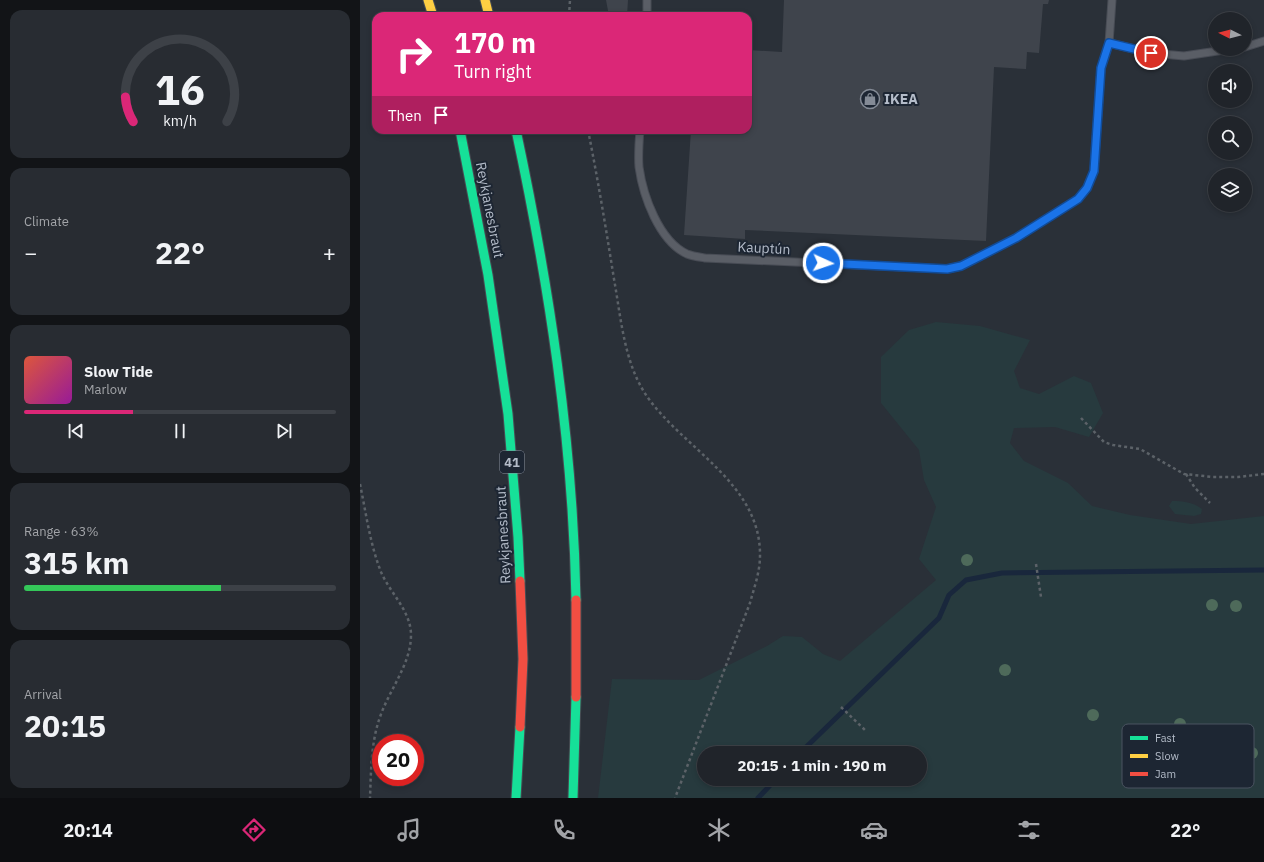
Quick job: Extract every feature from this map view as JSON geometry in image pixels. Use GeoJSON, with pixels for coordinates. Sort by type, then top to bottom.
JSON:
{"type":"FeatureCollection","features":[{"type":"Feature","properties":{"kind":"highway"},"geometry":{"type":"LineString","coordinates":[[428,0],[432,12]]}},
{"type":"Feature","properties":{"kind":"highway"},"geometry":{"type":"LineString","coordinates":[[485,0],[488,12]]}},
{"type":"Feature","properties":{"kind":"highway","name":"Reykjanesbraut"},"geometry":{"type":"LineString","coordinates":[[461,134],[488,275],[508,414],[516,506],[523,659],[516,798]]}},
{"type":"Feature","properties":{"kind":"highway"},"geometry":{"type":"LineString","coordinates":[[517,134],[542,262],[565,422],[570,477],[576,596],[576,719],[573,798]]}},
{"type":"Feature","properties":{"kind":"lane"},"geometry":{"type":"LineString","coordinates":[[647,12],[648,0]]}},
{"type":"Feature","properties":{"kind":"lane","name":"Kauptún"},"geometry":{"type":"LineString","coordinates":[[640,134],[639,166],[647,200],[659,225],[668,238],[676,247],[688,254],[705,258],[947,269],[961,266],[1016,238],[1078,199],[1087,188],[1094,171],[1101,68],[1109,43],[1112,0]]}},
{"type":"Feature","properties":{"kind":"lane"},"geometry":{"type":"LineString","coordinates":[[1252,45],[1264,41]]}},
{"type":"Feature","properties":{"kind":"lane"},"geometry":{"type":"LineString","coordinates":[[1109,43],[1151,53],[1184,56],[1208,52]]}},
{"type":"Feature","properties":{"kind":"path"},"geometry":{"type":"LineString","coordinates":[[569,12],[570,0]]}},
{"type":"Feature","properties":{"kind":"path"},"geometry":{"type":"LineString","coordinates":[[589,134],[622,326],[636,376],[646,395],[664,417],[700,451],[732,485],[746,503],[753,516],[759,541],[760,557],[758,572],[750,603],[675,798]]}},
{"type":"Feature","properties":{"kind":"path"},"geometry":{"type":"LineString","coordinates":[[1081,418],[1104,442],[1113,445],[1140,448],[1171,467],[1186,474],[1219,477],[1238,477],[1264,474]]}},
{"type":"Feature","properties":{"kind":"path"},"geometry":{"type":"LineString","coordinates":[[1186,474],[1195,488],[1210,503]]}},
{"type":"Feature","properties":{"kind":"path"},"geometry":{"type":"LineString","coordinates":[[360,484],[370,540],[379,567],[409,620],[411,634],[410,650],[379,719],[374,743],[370,798]]}},
{"type":"Feature","properties":{"kind":"path"},"geometry":{"type":"LineString","coordinates":[[1036,564],[1041,597]]}},
{"type":"Feature","properties":{"kind":"path"},"geometry":{"type":"LineString","coordinates":[[841,708],[865,730]]}},
{"type":"Feature","properties":{"kind":"green space"},"geometry":{"type":"Polygon","coordinates":[[[936,322],[980,326],[1030,340],[1014,371],[1020,388],[1039,394],[1074,376],[1091,383],[1103,413],[1089,437],[1055,427],[1014,428],[1010,443],[1024,461],[1068,483],[1092,506],[1130,515],[1191,524],[1264,516],[1264,798],[598,798],[612,679],[699,680],[767,646],[783,636],[802,637],[823,654],[840,661],[936,580],[919,559],[936,507],[924,480],[919,450],[881,403],[881,357],[909,330],[936,322]]]}},
{"type":"Feature","properties":{"kind":"green space"},"geometry":{"type":"Polygon","coordinates":[[[1172,501],[1191,503],[1202,509],[1201,514],[1194,516],[1175,514],[1169,506],[1172,501]]]}},
{"type":"Feature","properties":{"kind":"building"},"geometry":{"type":"Polygon","coordinates":[[[606,0],[628,0],[627,12],[608,12],[606,0]]]}},
{"type":"Feature","properties":{"kind":"building","name":"IKEA"},"geometry":{"type":"Polygon","coordinates":[[[784,0],[1049,0],[1048,4],[1043,4],[1039,53],[1027,52],[1026,69],[994,67],[986,241],[745,230],[745,239],[684,235],[691,134],[752,134],[752,50],[782,52],[784,0]]]}},
{"type":"Feature","properties":{"kind":"waterway"},"geometry":{"type":"LineString","coordinates":[[807,746],[939,618],[949,595],[966,580],[1002,573],[1264,570]]}},
{"type":"Feature","properties":{"kind":"waterway"},"geometry":{"type":"LineString","coordinates":[[758,798],[769,786]]}},
{"type":"Feature","properties":{"kind":"traffic: fast"},"geometry":{"type":"LineString","coordinates":[[461,134],[488,275],[508,414],[520,581]]}},
{"type":"Feature","properties":{"kind":"traffic: fast"},"geometry":{"type":"LineString","coordinates":[[517,134],[539,246],[557,364],[570,481],[576,600]]}},
{"type":"Feature","properties":{"kind":"traffic: fast"},"geometry":{"type":"LineString","coordinates":[[573,798],[576,697]]}},
{"type":"Feature","properties":{"kind":"traffic: fast"},"geometry":{"type":"LineString","coordinates":[[516,798],[520,727]]}},
{"type":"Feature","properties":{"kind":"traffic: slow"},"geometry":{"type":"LineString","coordinates":[[428,0],[432,12]]}},
{"type":"Feature","properties":{"kind":"traffic: slow"},"geometry":{"type":"LineString","coordinates":[[485,0],[488,12]]}},
{"type":"Feature","properties":{"kind":"traffic: jam"},"geometry":{"type":"LineString","coordinates":[[520,581],[523,659],[520,727]]}},
{"type":"Feature","properties":{"kind":"traffic: jam"},"geometry":{"type":"LineString","coordinates":[[576,600],[576,697]]}},
{"type":"Feature","properties":{"kind":"place","name":"IKEA"},"geometry":{"type":"Point","coordinates":[870,99]}},
{"type":"Feature","properties":{"kind":"route"},"geometry":{"type":"LineString","coordinates":[[823,263],[947,269],[961,266],[1016,238],[1078,199],[1087,188],[1094,171],[1101,68],[1109,43],[1151,53]]}}]}
